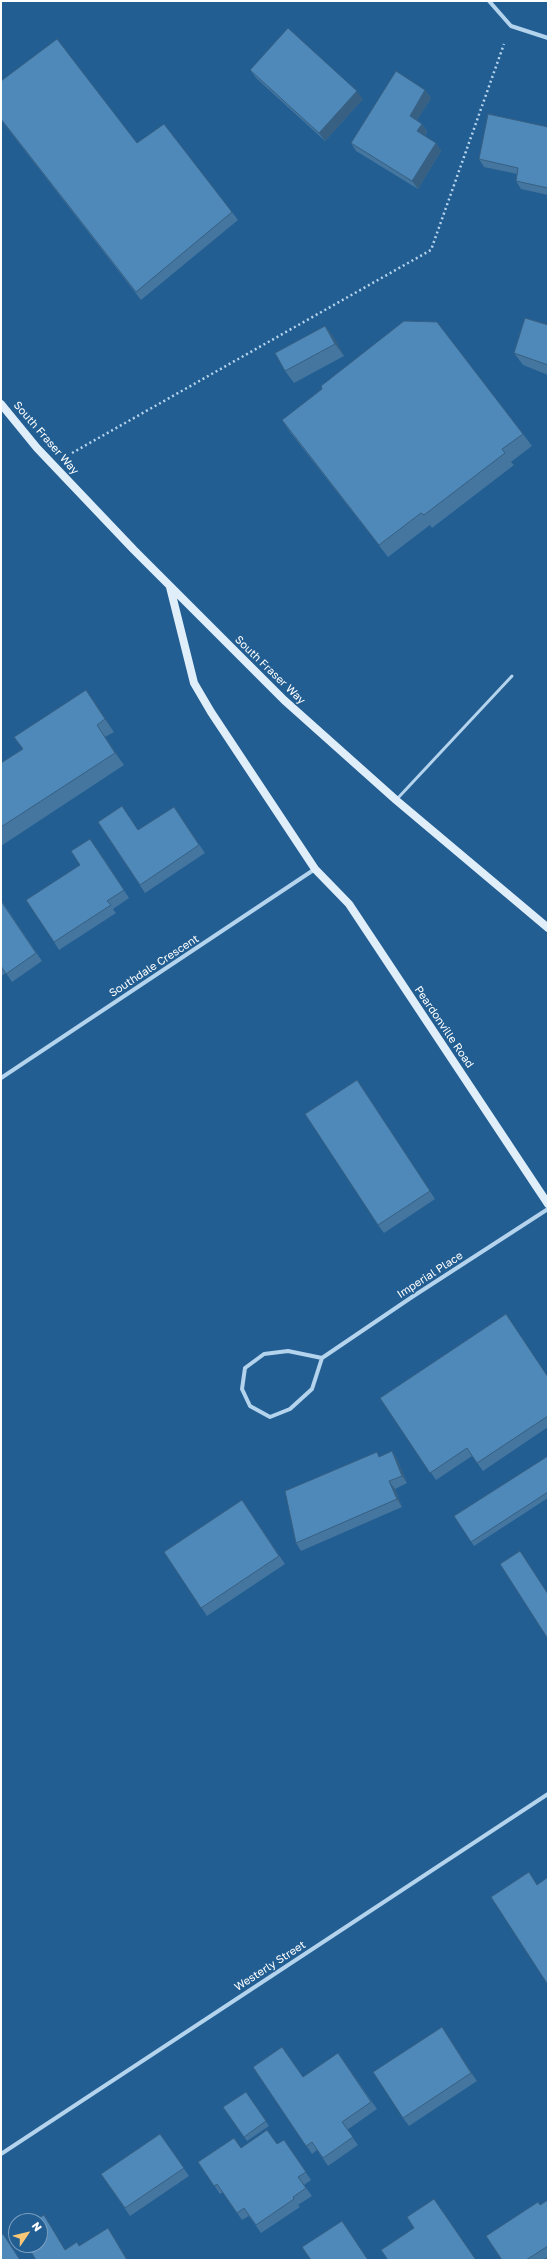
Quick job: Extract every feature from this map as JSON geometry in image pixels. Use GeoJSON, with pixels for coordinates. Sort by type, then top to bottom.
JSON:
{"type":"FeatureCollection","features":[{"type":"Feature","properties":{"kind":"main road","name":"South Fraser Way"},"geometry":{"type":"LineString","coordinates":[[1,404],[53,465],[170,586],[284,700],[396,800],[548,928]]}},
{"type":"Feature","properties":{"kind":"main road","name":"Peardonville Road"},"geometry":{"type":"LineString","coordinates":[[170,586],[194,682],[211,712],[315,869],[349,904],[548,1204]]}},
{"type":"Feature","properties":{"kind":"street"},"geometry":{"type":"LineString","coordinates":[[489,1],[511,26],[548,38]]}},
{"type":"Feature","properties":{"kind":"street","name":"Southdale Crescent"},"geometry":{"type":"LineString","coordinates":[[1,1078],[315,869]]}},
{"type":"Feature","properties":{"kind":"street","name":"Imperial Place"},"geometry":{"type":"LineString","coordinates":[[322,1358],[412,1296],[548,1209]]}},
{"type":"Feature","properties":{"kind":"street"},"geometry":{"type":"LineString","coordinates":[[288,1351],[322,1358],[312,1389],[290,1409],[270,1417],[250,1406],[242,1389],[245,1368],[264,1354],[288,1351]]}},
{"type":"Feature","properties":{"kind":"street","name":"Westerly Street"},"geometry":{"type":"LineString","coordinates":[[1,2154],[548,1794]]}},
{"type":"Feature","properties":{"kind":"lane"},"geometry":{"type":"LineString","coordinates":[[396,800],[512,676]]}},
{"type":"Feature","properties":{"kind":"path"},"geometry":{"type":"LineString","coordinates":[[53,465],[431,250],[511,26]]}},
{"type":"Feature","properties":{"kind":"building"},"geometry":{"type":"Polygon","coordinates":[[[288,28],[357,91],[319,133],[250,70],[288,28]]]}},
{"type":"Feature","properties":{"kind":"building"},"geometry":{"type":"Polygon","coordinates":[[[57,39],[137,143],[164,124],[232,212],[136,292],[1,119],[1,81],[57,39]]]}},
{"type":"Feature","properties":{"kind":"building"},"geometry":{"type":"Polygon","coordinates":[[[396,71],[425,90],[410,116],[422,124],[417,131],[436,143],[412,181],[351,143],[396,71]]]}},
{"type":"Feature","properties":{"kind":"building"},"geometry":{"type":"Polygon","coordinates":[[[488,114],[548,127],[548,188],[516,181],[518,168],[479,159],[488,114]]]}},
{"type":"Feature","properties":{"kind":"building"},"geometry":{"type":"Polygon","coordinates":[[[525,318],[548,325],[548,365],[514,353],[525,318]]]}},
{"type":"Feature","properties":{"kind":"building"},"geometry":{"type":"Polygon","coordinates":[[[404,321],[437,322],[523,434],[502,449],[505,453],[424,515],[421,513],[379,545],[282,420],[322,389],[321,386],[404,321]]]}},
{"type":"Feature","properties":{"kind":"building"},"geometry":{"type":"Polygon","coordinates":[[[325,326],[335,344],[285,371],[275,353],[325,326]]]}},
{"type":"Feature","properties":{"kind":"building"},"geometry":{"type":"Polygon","coordinates":[[[86,690],[105,719],[97,725],[115,753],[1,827],[1,763],[23,749],[14,737],[86,690]]]}},
{"type":"Feature","properties":{"kind":"building"},"geometry":{"type":"Polygon","coordinates":[[[122,806],[138,830],[174,807],[199,845],[140,885],[98,822],[122,806]]]}},
{"type":"Feature","properties":{"kind":"building"},"geometry":{"type":"Polygon","coordinates":[[[90,839],[124,890],[107,901],[111,905],[54,942],[26,900],[80,865],[71,851],[90,839]]]}},
{"type":"Feature","properties":{"kind":"building"},"geometry":{"type":"Polygon","coordinates":[[[1,901],[36,953],[6,974],[1,966],[1,901]]]}},
{"type":"Feature","properties":{"kind":"building"},"geometry":{"type":"Polygon","coordinates":[[[357,1080],[430,1191],[378,1225],[305,1114],[357,1080]]]}},
{"type":"Feature","properties":{"kind":"building"},"geometry":{"type":"Polygon","coordinates":[[[506,1314],[548,1377],[548,1416],[477,1463],[467,1448],[430,1473],[380,1398],[506,1314]]]}},
{"type":"Feature","properties":{"kind":"building"},"geometry":{"type":"Polygon","coordinates":[[[392,1451],[402,1476],[389,1481],[397,1499],[296,1543],[285,1491],[377,1452],[379,1457],[392,1451]]]}},
{"type":"Feature","properties":{"kind":"building"},"geometry":{"type":"Polygon","coordinates":[[[548,1456],[548,1492],[471,1542],[454,1516],[548,1456]]]}},
{"type":"Feature","properties":{"kind":"building"},"geometry":{"type":"Polygon","coordinates":[[[242,1500],[279,1556],[201,1608],[164,1552],[242,1500]]]}},
{"type":"Feature","properties":{"kind":"building"},"geometry":{"type":"Polygon","coordinates":[[[520,1551],[548,1594],[548,1639],[500,1564],[520,1551]]]}},
{"type":"Feature","properties":{"kind":"building"},"geometry":{"type":"Polygon","coordinates":[[[529,1872],[537,1885],[548,1877],[548,1985],[491,1897],[529,1872]]]}},
{"type":"Feature","properties":{"kind":"building"},"geometry":{"type":"Polygon","coordinates":[[[442,2027],[471,2073],[403,2118],[373,2072],[442,2027]]]}},
{"type":"Feature","properties":{"kind":"building"},"geometry":{"type":"Polygon","coordinates":[[[282,2047],[303,2077],[338,2053],[371,2102],[342,2122],[353,2137],[323,2158],[312,2142],[306,2146],[253,2067],[282,2047]]]}},
{"type":"Feature","properties":{"kind":"building"},"geometry":{"type":"Polygon","coordinates":[[[246,2092],[266,2121],[244,2137],[223,2107],[246,2092]]]}},
{"type":"Feature","properties":{"kind":"building"},"geometry":{"type":"Polygon","coordinates":[[[267,2130],[277,2144],[284,2140],[306,2172],[298,2177],[306,2188],[293,2197],[294,2199],[256,2225],[244,2208],[237,2213],[217,2184],[214,2186],[198,2162],[234,2138],[241,2148],[267,2130]]]}},
{"type":"Feature","properties":{"kind":"building"},"geometry":{"type":"Polygon","coordinates":[[[160,2134],[184,2168],[125,2208],[101,2174],[160,2134]]]}},
{"type":"Feature","properties":{"kind":"building"},"geometry":{"type":"Polygon","coordinates":[[[434,2199],[476,2260],[388,2260],[381,2250],[414,2228],[407,2217],[434,2199]]]}},
{"type":"Feature","properties":{"kind":"building"},"geometry":{"type":"Polygon","coordinates":[[[548,2200],[548,2246],[526,2260],[502,2260],[486,2236],[538,2202],[540,2205],[548,2200]]]}},
{"type":"Feature","properties":{"kind":"building"},"geometry":{"type":"Polygon","coordinates":[[[342,2221],[368,2260],[311,2260],[302,2247],[342,2221]]]}},
{"type":"Feature","properties":{"kind":"building"},"geometry":{"type":"Polygon","coordinates":[[[48,2222],[65,2250],[77,2242],[79,2246],[108,2228],[127,2260],[36,2260],[32,2253],[48,2253],[48,2222]]]}},
{"type":"Feature","properties":{"kind":"building"},"geometry":{"type":"Polygon","coordinates":[[[3,2234],[8,2242],[8,2253],[15,2253],[20,2260],[1,2260],[1,2235],[3,2234]]]}}]}
